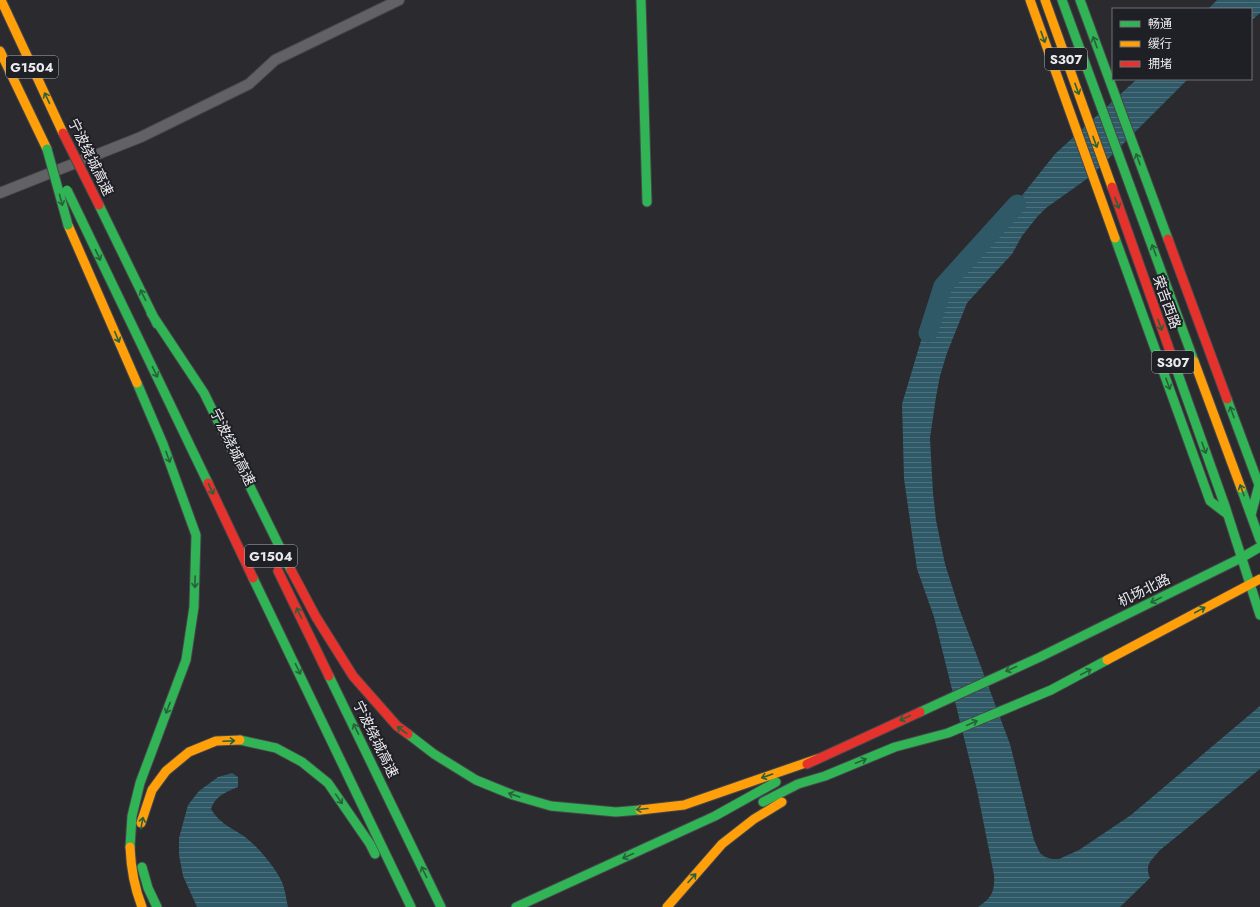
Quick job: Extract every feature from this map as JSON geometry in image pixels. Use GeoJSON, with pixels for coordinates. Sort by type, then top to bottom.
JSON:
{"type":"FeatureCollection","features":[{"type":"Feature","properties":{"kind":"main road","name":"宁波绕城高速"},"geometry":{"type":"LineString","coordinates":[[1,0],[63,133],[186,384]]}},
{"type":"Feature","properties":{"kind":"main road"},"geometry":{"type":"LineString","coordinates":[[641,0],[647,202]]}},
{"type":"Feature","properties":{"kind":"main road"},"geometry":{"type":"LineString","coordinates":[[1030,0],[1210,501],[1227,514]]}},
{"type":"Feature","properties":{"kind":"main road","name":"荣吉西路"},"geometry":{"type":"LineString","coordinates":[[1045,0],[1227,514],[1260,615]]}},
{"type":"Feature","properties":{"kind":"main road","name":"荣吉西路"},"geometry":{"type":"LineString","coordinates":[[1062,0],[1260,540]]}},
{"type":"Feature","properties":{"kind":"main road"},"geometry":{"type":"LineString","coordinates":[[1080,0],[1259,486],[1251,515]]}},
{"type":"Feature","properties":{"kind":"main road","name":"G1504"},"geometry":{"type":"LineString","coordinates":[[0,51],[411,907]]}},
{"type":"Feature","properties":{"kind":"main road"},"geometry":{"type":"LineString","coordinates":[[47,149],[68,225],[163,444],[196,535],[194,607],[186,660],[140,782],[132,816],[130,840],[131,870],[137,895],[142,907]]}},
{"type":"Feature","properties":{"kind":"main road"},"geometry":{"type":"LineString","coordinates":[[151,313],[204,393],[316,617],[353,676],[397,726],[434,754],[476,780],[513,795],[551,806],[616,812],[684,805],[817,759]]}},
{"type":"Feature","properties":{"kind":"main road","name":"机场北路"},"geometry":{"type":"LineString","coordinates":[[817,759],[1040,657],[1241,558],[1260,547]]}},
{"type":"Feature","properties":{"kind":"main road","name":"宁波绕城高速"},"geometry":{"type":"LineString","coordinates":[[273,561],[441,907]]}},
{"type":"Feature","properties":{"kind":"main road"},"geometry":{"type":"LineString","coordinates":[[752,807],[798,784],[825,776],[895,747],[948,733],[1051,690],[1260,579]]}},
{"type":"Feature","properties":{"kind":"main road"},"geometry":{"type":"LineString","coordinates":[[140,830],[152,790],[166,770],[189,752],[216,741],[241,740],[276,748],[302,762],[328,783],[370,844],[380,865]]}},
{"type":"Feature","properties":{"kind":"main road"},"geometry":{"type":"LineString","coordinates":[[651,855],[716,820],[817,759]]}},
{"type":"Feature","properties":{"kind":"main road"},"geometry":{"type":"LineString","coordinates":[[666,907],[722,844],[754,819],[825,776]]}},
{"type":"Feature","properties":{"kind":"main road"},"geometry":{"type":"LineString","coordinates":[[516,907],[716,820],[732,817]]}},
{"type":"Feature","properties":{"kind":"main road"},"geometry":{"type":"LineString","coordinates":[[140,857],[148,888],[156,907]]}},
{"type":"Feature","properties":{"kind":"street"},"geometry":{"type":"LineString","coordinates":[[0,193],[141,137],[249,84],[275,60],[399,0]]}},
{"type":"Feature","properties":{"kind":"water"},"geometry":{"type":"Polygon","coordinates":[[[1217,0],[1260,0],[1260,13],[1252,20],[1252,8],[1209,8],[1217,0]]]}},
{"type":"Feature","properties":{"kind":"water"},"geometry":{"type":"Polygon","coordinates":[[[1136,80],[1187,80],[1091,176],[1046,208],[1037,217],[1022,236],[1012,254],[967,303],[947,353],[940,376],[930,438],[936,520],[945,564],[959,608],[1010,744],[1034,840],[1040,853],[1045,857],[1052,859],[1059,859],[1079,850],[1131,815],[1260,706],[1260,769],[1160,850],[1148,866],[1150,878],[1120,907],[978,907],[992,894],[994,875],[977,790],[934,617],[917,569],[904,479],[902,404],[926,324],[940,303],[940,277],[945,274],[957,274],[962,271],[1055,154],[1136,80]]]}},
{"type":"Feature","properties":{"kind":"water"},"geometry":{"type":"Polygon","coordinates":[[[232,773],[238,777],[238,787],[218,798],[211,809],[222,822],[250,841],[270,863],[282,883],[288,907],[197,907],[183,876],[179,855],[179,838],[188,805],[199,791],[218,777],[232,773]]]}},
{"type":"Feature","properties":{"kind":"waterway"},"geometry":{"type":"LineString","coordinates":[[928,333],[943,286],[1017,204]]}},
{"type":"Feature","properties":{"kind":"traffic: fast"},"geometry":{"type":"LineString","coordinates":[[641,0],[647,202]]}},
{"type":"Feature","properties":{"kind":"traffic: fast"},"geometry":{"type":"LineString","coordinates":[[1062,0],[1194,361]]}},
{"type":"Feature","properties":{"kind":"traffic: fast"},"geometry":{"type":"LineString","coordinates":[[1080,0],[1168,239]]}},
{"type":"Feature","properties":{"kind":"traffic: fast"},"geometry":{"type":"LineString","coordinates":[[47,149],[68,225]]}},
{"type":"Feature","properties":{"kind":"traffic: fast"},"geometry":{"type":"LineString","coordinates":[[67,190],[81,219]]}},
{"type":"Feature","properties":{"kind":"traffic: fast"},"geometry":{"type":"LineString","coordinates":[[99,205],[157,324]]}},
{"type":"Feature","properties":{"kind":"traffic: fast"},"geometry":{"type":"LineString","coordinates":[[81,219],[208,483]]}},
{"type":"Feature","properties":{"kind":"traffic: fast"},"geometry":{"type":"LineString","coordinates":[[1115,238],[1210,501],[1227,514]]}},
{"type":"Feature","properties":{"kind":"traffic: fast"},"geometry":{"type":"LineString","coordinates":[[151,313],[204,393],[291,570]]}},
{"type":"Feature","properties":{"kind":"traffic: fast"},"geometry":{"type":"LineString","coordinates":[[1172,357],[1225,506],[1260,615]]}},
{"type":"Feature","properties":{"kind":"traffic: fast"},"geometry":{"type":"LineString","coordinates":[[130,847],[132,816],[140,783],[186,660],[194,607],[196,535],[163,444],[137,383]]}},
{"type":"Feature","properties":{"kind":"traffic: fast"},"geometry":{"type":"LineString","coordinates":[[1227,399],[1259,485],[1251,515]]}},
{"type":"Feature","properties":{"kind":"traffic: fast"},"geometry":{"type":"LineString","coordinates":[[1241,488],[1260,540]]}},
{"type":"Feature","properties":{"kind":"traffic: fast"},"geometry":{"type":"LineString","coordinates":[[920,712],[1040,657],[1241,558],[1260,547]]}},
{"type":"Feature","properties":{"kind":"traffic: fast"},"geometry":{"type":"LineString","coordinates":[[253,578],[411,907]]}},
{"type":"Feature","properties":{"kind":"traffic: fast"},"geometry":{"type":"LineString","coordinates":[[763,802],[798,784],[825,776],[895,747],[948,733],[1051,690],[1107,660]]}},
{"type":"Feature","properties":{"kind":"traffic: fast"},"geometry":{"type":"LineString","coordinates":[[329,676],[441,907]]}},
{"type":"Feature","properties":{"kind":"traffic: fast"},"geometry":{"type":"LineString","coordinates":[[408,734],[434,754],[476,780],[513,795],[551,806],[616,812],[640,810]]}},
{"type":"Feature","properties":{"kind":"traffic: fast"},"geometry":{"type":"LineString","coordinates":[[240,740],[276,748],[302,762],[328,783],[370,844],[375,854]]}},
{"type":"Feature","properties":{"kind":"traffic: fast"},"geometry":{"type":"LineString","coordinates":[[516,907],[715,816],[776,782]]}},
{"type":"Feature","properties":{"kind":"traffic: fast"},"geometry":{"type":"LineString","coordinates":[[142,867],[148,888],[157,907]]}},
{"type":"Feature","properties":{"kind":"traffic: slow"},"geometry":{"type":"LineString","coordinates":[[1,0],[63,133]]}},
{"type":"Feature","properties":{"kind":"traffic: slow"},"geometry":{"type":"LineString","coordinates":[[1030,0],[1115,238]]}},
{"type":"Feature","properties":{"kind":"traffic: slow"},"geometry":{"type":"LineString","coordinates":[[1045,0],[1112,187]]}},
{"type":"Feature","properties":{"kind":"traffic: slow"},"geometry":{"type":"LineString","coordinates":[[0,51],[47,149]]}},
{"type":"Feature","properties":{"kind":"traffic: slow"},"geometry":{"type":"LineString","coordinates":[[68,225],[137,383]]}},
{"type":"Feature","properties":{"kind":"traffic: slow"},"geometry":{"type":"LineString","coordinates":[[1194,361],[1241,488]]}},
{"type":"Feature","properties":{"kind":"traffic: slow"},"geometry":{"type":"LineString","coordinates":[[1107,660],[1260,579]]}},
{"type":"Feature","properties":{"kind":"traffic: slow"},"geometry":{"type":"LineString","coordinates":[[141,823],[152,790],[166,771],[189,752],[216,741],[240,740]]}},
{"type":"Feature","properties":{"kind":"traffic: slow"},"geometry":{"type":"LineString","coordinates":[[640,810],[684,805],[817,759]]}},
{"type":"Feature","properties":{"kind":"traffic: slow"},"geometry":{"type":"LineString","coordinates":[[667,907],[722,844],[754,819],[782,802]]}},
{"type":"Feature","properties":{"kind":"traffic: slow"},"geometry":{"type":"LineString","coordinates":[[130,847],[133,878],[142,907]]}},
{"type":"Feature","properties":{"kind":"traffic: jam"},"geometry":{"type":"LineString","coordinates":[[63,133],[99,205]]}},
{"type":"Feature","properties":{"kind":"traffic: jam"},"geometry":{"type":"LineString","coordinates":[[1112,187],[1172,357]]}},
{"type":"Feature","properties":{"kind":"traffic: jam"},"geometry":{"type":"LineString","coordinates":[[1168,239],[1227,399]]}},
{"type":"Feature","properties":{"kind":"traffic: jam"},"geometry":{"type":"LineString","coordinates":[[208,483],[253,578]]}},
{"type":"Feature","properties":{"kind":"traffic: jam"},"geometry":{"type":"LineString","coordinates":[[291,570],[316,617],[353,676],[397,726],[408,734]]}},
{"type":"Feature","properties":{"kind":"traffic: jam"},"geometry":{"type":"LineString","coordinates":[[278,571],[329,676]]}},
{"type":"Feature","properties":{"kind":"traffic: jam"},"geometry":{"type":"LineString","coordinates":[[807,764],[920,712]]}}]}
